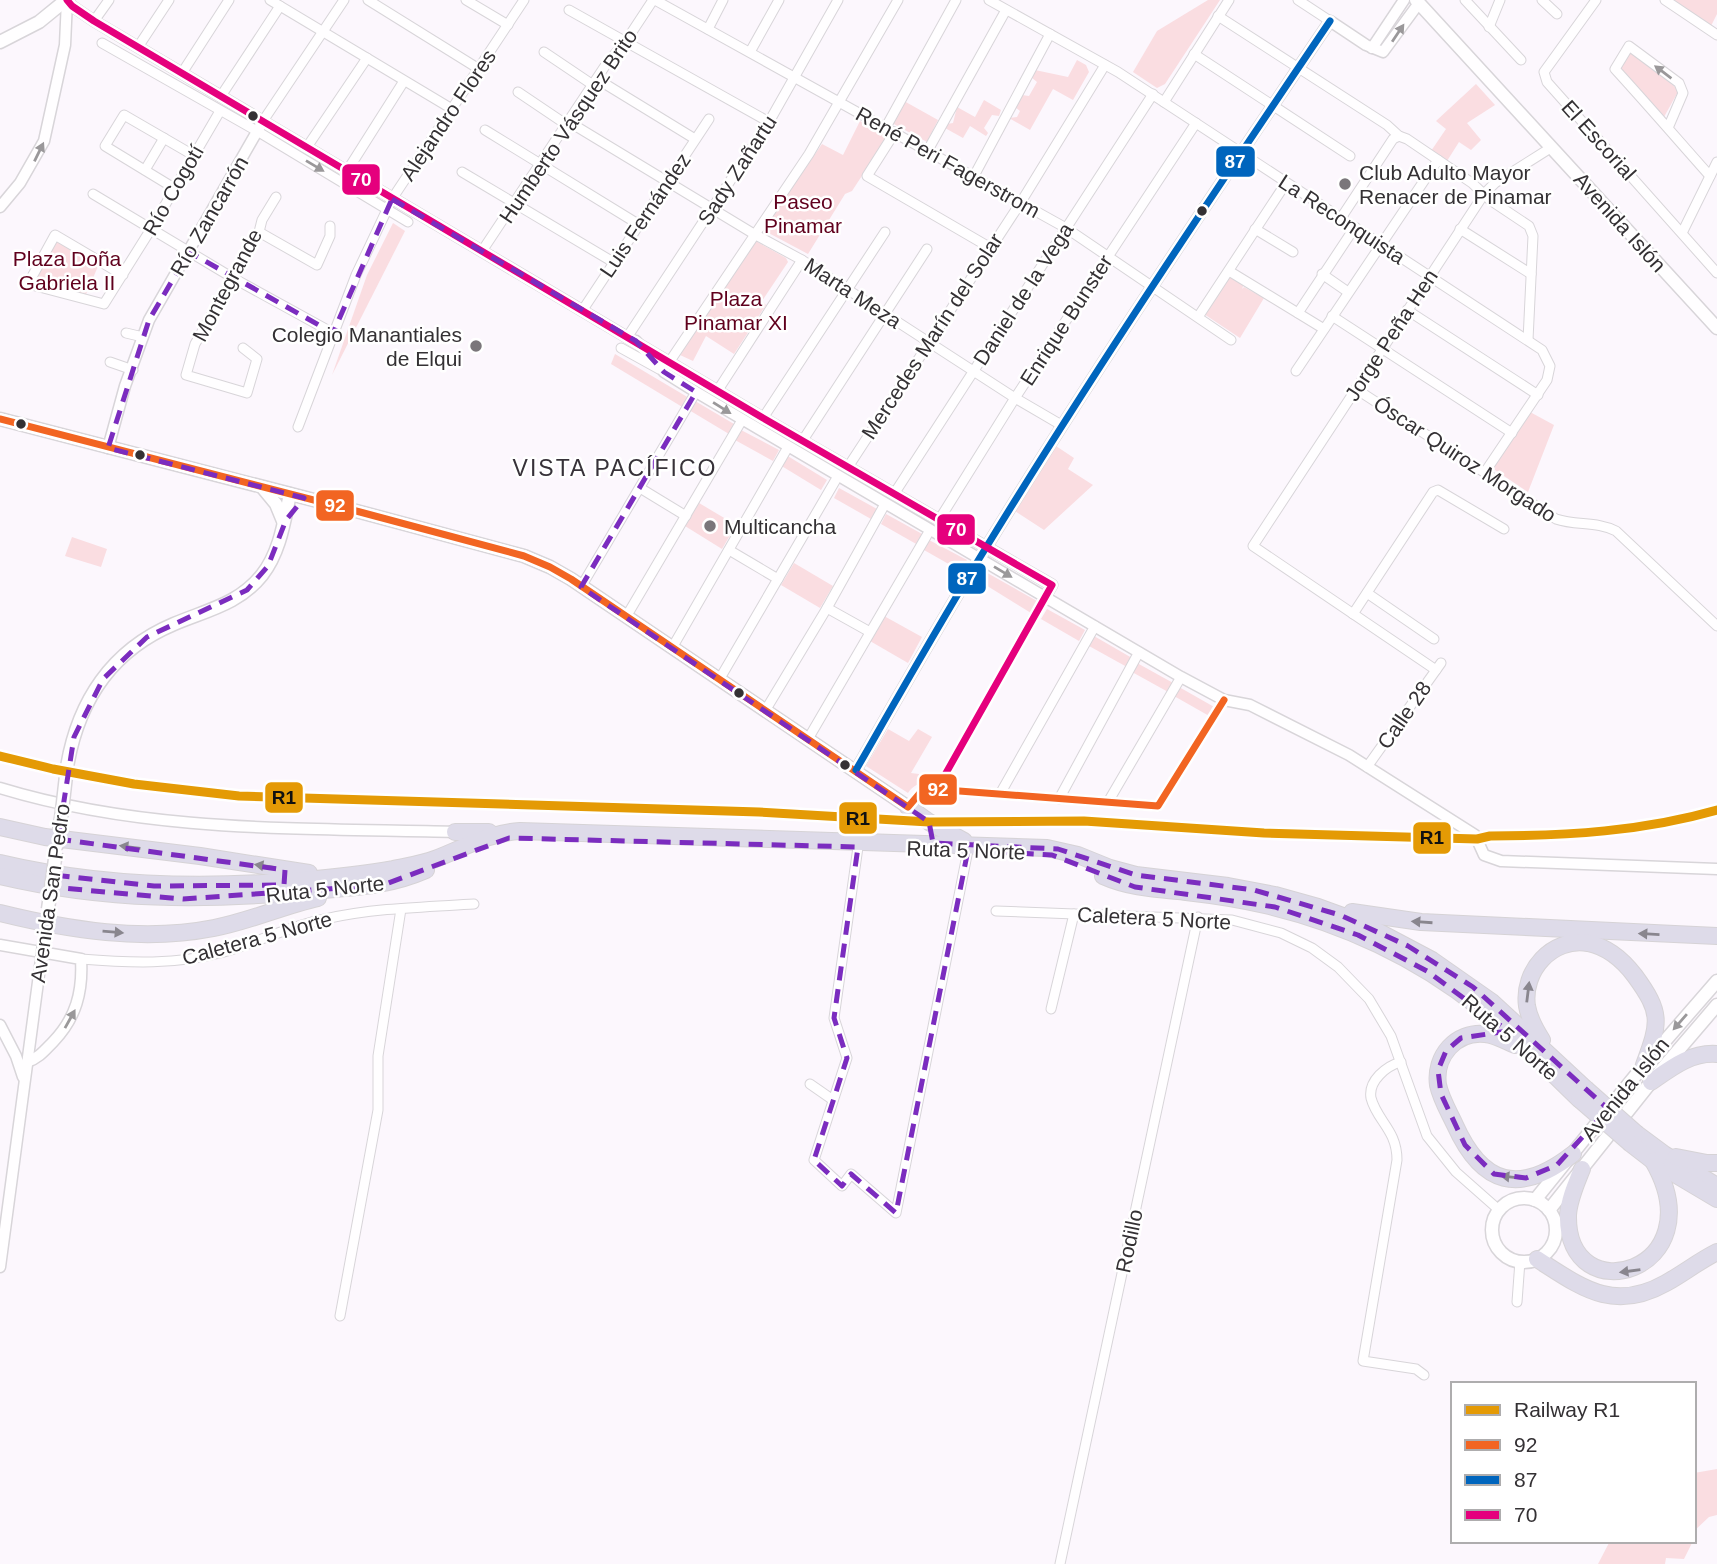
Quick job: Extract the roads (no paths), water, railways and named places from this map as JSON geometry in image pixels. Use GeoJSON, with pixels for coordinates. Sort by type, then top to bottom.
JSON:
{"type":"FeatureCollection","features":[{"type":"Feature","properties":{"kind":"highway"},"geometry":{"type":"LineString","coordinates":[[908,807],[971,847]]}},
{"type":"Feature","properties":{"kind":"highway"},"geometry":{"type":"LineString","coordinates":[[927,843],[931,831],[929,822]]}},
{"type":"Feature","properties":{"kind":"highway"},"geometry":{"type":"LineString","coordinates":[[0,827],[57,845],[200,856],[332,877]]}},
{"type":"Feature","properties":{"kind":"highway"},"geometry":{"type":"LineString","coordinates":[[455,832],[509,831]]}},
{"type":"Feature","properties":{"kind":"highway","name":"Ruta 5 Norte"},"geometry":{"type":"LineString","coordinates":[[0,863],[83,879],[154,886],[215,886],[332,877],[422,863],[481,838],[509,831],[927,843],[1052,855],[1135,887],[1231,898],[1275,907],[1318,920],[1377,944],[1427,971],[1481,1009],[1634,1139],[1717,1199]]}},
{"type":"Feature","properties":{"kind":"highway","name":"Ruta 5 Norte"},"geometry":{"type":"LineString","coordinates":[[0,876],[86,892],[160,898],[234,898],[394,882],[477,846],[509,838],[1058,849],[1136,876],[1228,886],[1295,900],[1362,923],[1432,960],[1492,1002],[1550,1054],[1583,1094]]}},
{"type":"Feature","properties":{"kind":"highway"},"geometry":{"type":"LineString","coordinates":[[0,913],[47,915],[130,934],[194,931],[245,920],[358,887]]}},
{"type":"Feature","properties":{"kind":"highway"},"geometry":{"type":"LineString","coordinates":[[1295,900],[1365,915],[1421,922],[1717,936]]}},
{"type":"Feature","properties":{"kind":"highway"},"geometry":{"type":"LineString","coordinates":[[1550,1054],[1528,1012],[1526,999],[1530,978],[1541,961],[1552,951],[1573,943],[1589,943],[1619,958],[1653,1002],[1656,1027],[1644,1065]]}},
{"type":"Feature","properties":{"kind":"highway"},"geometry":{"type":"LineString","coordinates":[[1533,1055],[1490,1035],[1473,1034],[1461,1038],[1450,1046],[1440,1064],[1438,1083],[1441,1094],[1472,1157],[1494,1174],[1514,1179],[1534,1176],[1573,1154]]}},
{"type":"Feature","properties":{"kind":"highway"},"geometry":{"type":"LineString","coordinates":[[1651,1082],[1687,1059],[1703,1054],[1717,1054]]}},
{"type":"Feature","properties":{"kind":"highway"},"geometry":{"type":"LineString","coordinates":[[1582,1169],[1569,1208],[1573,1240],[1586,1259],[1599,1267],[1610,1271],[1630,1272],[1644,1268],[1661,1257],[1673,1240],[1677,1227],[1675,1199],[1658,1157],[1717,1163]]}},
{"type":"Feature","properties":{"kind":"highway","name":"Ruta 5 Norte"},"geometry":{"type":"LineString","coordinates":[[1658,1157],[1717,1186]]}},
{"type":"Feature","properties":{"kind":"highway"},"geometry":{"type":"LineString","coordinates":[[1537,1259],[1585,1289],[1605,1295],[1626,1296],[1657,1288],[1717,1252]]}},
{"type":"Feature","properties":{"kind":"main road"},"geometry":{"type":"LineString","coordinates":[[0,42],[39,22],[67,0]]}},
{"type":"Feature","properties":{"kind":"main road","name":"Avenida Islón"},"geometry":{"type":"LineString","coordinates":[[1417,1],[1715,326]]}},
{"type":"Feature","properties":{"kind":"main road"},"geometry":{"type":"LineString","coordinates":[[0,419],[524,556],[550,567],[908,807]]}},
{"type":"Feature","properties":{"kind":"main road"},"geometry":{"type":"LineString","coordinates":[[262,487],[276,503],[283,525]]}},
{"type":"Feature","properties":{"kind":"main road","name":"Avenida San Pedro"},"geometry":{"type":"LineString","coordinates":[[47,915],[67,767],[74,737],[85,709],[103,679],[122,656],[147,637],[219,607],[247,590],[268,566],[278,546],[290,494]]}},
{"type":"Feature","properties":{"kind":"main road"},"geometry":{"type":"LineString","coordinates":[[283,525],[296,508],[318,501]]}},
{"type":"Feature","properties":{"kind":"main road","name":"Avenida Islón"},"geometry":{"type":"LineString","coordinates":[[1535,1200],[1644,1065],[1717,981]]}},
{"type":"Feature","properties":{"kind":"main road","name":"Avenida Islón"},"geometry":{"type":"LineString","coordinates":[[1549,1210],[1651,1082],[1717,1005]]}},
{"type":"Feature","properties":{"kind":"main road"},"geometry":{"type":"LineString","coordinates":[[1516,1199],[1535,1200],[1549,1210],[1555,1223],[1555,1238],[1548,1250],[1537,1259],[1520,1262],[1506,1256],[1496,1245],[1492,1231],[1495,1216],[1499,1210],[1516,1199]]}},
{"type":"Feature","properties":{"kind":"street"},"geometry":{"type":"LineString","coordinates":[[67,0],[94,21],[347,171],[390,204],[408,222]]}},
{"type":"Feature","properties":{"kind":"street"},"geometry":{"type":"LineString","coordinates":[[0,207],[20,183],[44,141],[65,45],[67,0]]}},
{"type":"Feature","properties":{"kind":"street"},"geometry":{"type":"LineString","coordinates":[[94,21],[109,0]]}},
{"type":"Feature","properties":{"kind":"street"},"geometry":{"type":"LineString","coordinates":[[138,47],[169,0]]}},
{"type":"Feature","properties":{"kind":"street"},"geometry":{"type":"LineString","coordinates":[[181,73],[229,0]]}},
{"type":"Feature","properties":{"kind":"street"},"geometry":{"type":"LineString","coordinates":[[270,0],[452,109]]}},
{"type":"Feature","properties":{"kind":"street","name":"Río Zancarrón"},"geometry":{"type":"LineString","coordinates":[[108,448],[125,386],[153,312],[190,252],[263,121],[344,0]]}},
{"type":"Feature","properties":{"kind":"street"},"geometry":{"type":"LineString","coordinates":[[368,0],[479,69]]}},
{"type":"Feature","properties":{"kind":"street"},"geometry":{"type":"LineString","coordinates":[[466,0],[508,25]]}},
{"type":"Feature","properties":{"kind":"street","name":"Alejandro Flores"},"geometry":{"type":"LineString","coordinates":[[298,427],[363,260],[390,204],[524,0]]}},
{"type":"Feature","properties":{"kind":"street","name":"René Peri Fagerstrom"},"geometry":{"type":"LineString","coordinates":[[654,0],[1066,228],[1231,340]]}},
{"type":"Feature","properties":{"kind":"street","name":"Humberto Vásquez Brito"},"geometry":{"type":"LineString","coordinates":[[482,251],[607,63],[654,0]]}},
{"type":"Feature","properties":{"kind":"street"},"geometry":{"type":"LineString","coordinates":[[708,29],[723,0]]}},
{"type":"Feature","properties":{"kind":"street"},"geometry":{"type":"LineString","coordinates":[[750,52],[779,0]]}},
{"type":"Feature","properties":{"kind":"street","name":"Sady Zañartu"},"geometry":{"type":"LineString","coordinates":[[632,338],[769,122],[838,0]]}},
{"type":"Feature","properties":{"kind":"street"},"geometry":{"type":"LineString","coordinates":[[670,361],[809,153],[898,0]]}},
{"type":"Feature","properties":{"kind":"street"},"geometry":{"type":"LineString","coordinates":[[886,127],[956,0]]}},
{"type":"Feature","properties":{"kind":"street","name":"La Reconquista"},"geometry":{"type":"LineString","coordinates":[[989,0],[1153,94],[1528,340],[1547,357],[1550,366],[1549,376],[1538,395]]}},
{"type":"Feature","properties":{"kind":"street"},"geometry":{"type":"LineString","coordinates":[[1164,102],[1228,0]]}},
{"type":"Feature","properties":{"kind":"street"},"geometry":{"type":"LineString","coordinates":[[1298,0],[1377,52],[1386,50],[1417,1]]}},
{"type":"Feature","properties":{"kind":"street"},"geometry":{"type":"LineString","coordinates":[[1372,48],[1404,0]]}},
{"type":"Feature","properties":{"kind":"street"},"geometry":{"type":"LineString","coordinates":[[1465,0],[1521,60]]}},
{"type":"Feature","properties":{"kind":"street"},"geometry":{"type":"LineString","coordinates":[[1489,27],[1500,0]]}},
{"type":"Feature","properties":{"kind":"street"},"geometry":{"type":"LineString","coordinates":[[1542,0],[1556,14]]}},
{"type":"Feature","properties":{"kind":"street","name":"El Escorial"},"geometry":{"type":"LineString","coordinates":[[1595,0],[1544,72],[1547,82],[1717,273]]}},
{"type":"Feature","properties":{"kind":"street"},"geometry":{"type":"LineString","coordinates":[[1665,0],[1716,32]]}},
{"type":"Feature","properties":{"kind":"street"},"geometry":{"type":"LineString","coordinates":[[221,96],[280,6]]}},
{"type":"Feature","properties":{"kind":"street"},"geometry":{"type":"LineString","coordinates":[[569,10],[769,122]]}},
{"type":"Feature","properties":{"kind":"street"},"geometry":{"type":"LineString","coordinates":[[928,150],[1006,10]]}},
{"type":"Feature","properties":{"kind":"street"},"geometry":{"type":"LineString","coordinates":[[1219,16],[1387,125],[1531,229],[1528,340]]}},
{"type":"Feature","properties":{"kind":"street"},"geometry":{"type":"LineString","coordinates":[[856,770],[986,546],[1329,21]]}},
{"type":"Feature","properties":{"kind":"street"},"geometry":{"type":"LineString","coordinates":[[974,176],[1050,34]]}},
{"type":"Feature","properties":{"kind":"street"},"geometry":{"type":"LineString","coordinates":[[102,43],[220,111],[482,251],[1052,585],[937,789]]}},
{"type":"Feature","properties":{"kind":"street"},"geometry":{"type":"LineString","coordinates":[[1668,128],[1683,93],[1679,83],[1629,46],[1615,69],[1710,176]]}},
{"type":"Feature","properties":{"kind":"street"},"geometry":{"type":"LineString","coordinates":[[544,52],[695,139]]}},
{"type":"Feature","properties":{"kind":"street"},"geometry":{"type":"LineString","coordinates":[[1194,54],[1350,156]]}},
{"type":"Feature","properties":{"kind":"street"},"geometry":{"type":"LineString","coordinates":[[307,147],[367,58]]}},
{"type":"Feature","properties":{"kind":"street","name":"Mercedes Marín del Solar"},"geometry":{"type":"LineString","coordinates":[[719,680],[838,476],[848,467],[989,247],[1021,202],[1105,65]]}},
{"type":"Feature","properties":{"kind":"street"},"geometry":{"type":"LineString","coordinates":[[347,171],[404,81]]}},
{"type":"Feature","properties":{"kind":"street","name":"Marta Meza"},"geometry":{"type":"LineString","coordinates":[[518,92],[802,260],[1015,398],[1063,426]]}},
{"type":"Feature","properties":{"kind":"street","name":"Daniel de la Vega"},"geometry":{"type":"LineString","coordinates":[[894,494],[1153,94]]}},
{"type":"Feature","properties":{"kind":"street","name":"Río Cogotí"},"geometry":{"type":"LineString","coordinates":[[122,275],[55,235],[28,284],[104,304],[152,229],[220,111]]}},
{"type":"Feature","properties":{"kind":"street"},"geometry":{"type":"LineString","coordinates":[[174,188],[106,146],[124,115],[193,155]]}},
{"type":"Feature","properties":{"kind":"street","name":"Luis Fernández"},"geometry":{"type":"LineString","coordinates":[[582,311],[709,119]]}},
{"type":"Feature","properties":{"kind":"street","name":"Enrique Bunster"},"geometry":{"type":"LineString","coordinates":[[939,520],[1015,398],[1196,123]]}},
{"type":"Feature","properties":{"kind":"street"},"geometry":{"type":"LineString","coordinates":[[485,130],[638,224]]}},
{"type":"Feature","properties":{"kind":"street"},"geometry":{"type":"LineString","coordinates":[[895,132],[867,176],[989,247]]}},
{"type":"Feature","properties":{"kind":"street"},"geometry":{"type":"LineString","coordinates":[[1341,218],[1393,139],[1399,136]]}},
{"type":"Feature","properties":{"kind":"street"},"geometry":{"type":"LineString","coordinates":[[145,170],[164,138]]}},
{"type":"Feature","properties":{"kind":"street","name":"Jorge Peña Hen"},"geometry":{"type":"LineString","coordinates":[[1353,614],[1253,546],[1484,194],[1495,183],[1552,146]]}},
{"type":"Feature","properties":{"kind":"street"},"geometry":{"type":"LineString","coordinates":[[1296,371],[1438,160]]}},
{"type":"Feature","properties":{"kind":"street"},"geometry":{"type":"LineString","coordinates":[[1682,233],[1717,162]]}},
{"type":"Feature","properties":{"kind":"street"},"geometry":{"type":"LineString","coordinates":[[462,172],[613,262]]}},
{"type":"Feature","properties":{"kind":"street"},"geometry":{"type":"LineString","coordinates":[[1198,317],[1286,183]]}},
{"type":"Feature","properties":{"kind":"street"},"geometry":{"type":"LineString","coordinates":[[93,194],[233,278],[333,333]]}},
{"type":"Feature","properties":{"kind":"street","name":"Montegrande"},"geometry":{"type":"LineString","coordinates":[[243,348],[257,359],[247,393],[186,375],[195,344],[276,197]]}},
{"type":"Feature","properties":{"kind":"street"},"geometry":{"type":"LineString","coordinates":[[259,232],[317,265],[330,236],[330,226]]}},
{"type":"Feature","properties":{"kind":"street"},"geometry":{"type":"LineString","coordinates":[[1297,313],[1354,227]]}},
{"type":"Feature","properties":{"kind":"street"},"geometry":{"type":"LineString","coordinates":[[1255,229],[1293,252]]}},
{"type":"Feature","properties":{"kind":"street"},"geometry":{"type":"LineString","coordinates":[[1460,229],[1531,274]]}},
{"type":"Feature","properties":{"kind":"street"},"geometry":{"type":"LineString","coordinates":[[763,418],[885,232]]}},
{"type":"Feature","properties":{"kind":"street"},"geometry":{"type":"LineString","coordinates":[[803,440],[927,249]]}},
{"type":"Feature","properties":{"kind":"street"},"geometry":{"type":"LineString","coordinates":[[718,390],[802,260]]}},
{"type":"Feature","properties":{"kind":"street"},"geometry":{"type":"LineString","coordinates":[[1228,271],[1324,329]]}},
{"type":"Feature","properties":{"kind":"street"},"geometry":{"type":"LineString","coordinates":[[1322,274],[1348,292]]}},
{"type":"Feature","properties":{"kind":"street"},"geometry":{"type":"LineString","coordinates":[[1407,310],[1538,395],[1485,472]]}},
{"type":"Feature","properties":{"kind":"street"},"geometry":{"type":"LineString","coordinates":[[1332,316],[1512,433]]}},
{"type":"Feature","properties":{"kind":"street"},"geometry":{"type":"LineString","coordinates":[[126,333],[143,337]]}},
{"type":"Feature","properties":{"kind":"street"},"geometry":{"type":"LineString","coordinates":[[632,338],[664,372]]}},
{"type":"Feature","properties":{"kind":"street"},"geometry":{"type":"LineString","coordinates":[[621,348],[1181,677],[1224,700],[1250,705],[1349,755],[1475,835],[1479,847],[1489,858],[1526,863],[1717,869]]}},
{"type":"Feature","properties":{"kind":"street"},"geometry":{"type":"LineString","coordinates":[[110,362],[133,370]]}},
{"type":"Feature","properties":{"kind":"street","name":"Óscar Quiroz Morgado"},"geometry":{"type":"LineString","coordinates":[[1356,388],[1556,519],[1570,523],[1602,525],[1616,531],[1713,617],[1717,626]]}},
{"type":"Feature","properties":{"kind":"street"},"geometry":{"type":"LineString","coordinates":[[581,587],[696,392]]}},
{"type":"Feature","properties":{"kind":"street"},"geometry":{"type":"LineString","coordinates":[[626,617],[742,420]]}},
{"type":"Feature","properties":{"kind":"street"},"geometry":{"type":"LineString","coordinates":[[672,648],[789,447]]}},
{"type":"Feature","properties":{"kind":"street"},"geometry":{"type":"LineString","coordinates":[[640,488],[686,516]]}},
{"type":"Feature","properties":{"kind":"street"},"geometry":{"type":"LineString","coordinates":[[1353,614],[1433,492],[1438,490],[1504,528]]}},
{"type":"Feature","properties":{"kind":"street"},"geometry":{"type":"LineString","coordinates":[[765,711],[885,504]]}},
{"type":"Feature","properties":{"kind":"street"},"geometry":{"type":"LineString","coordinates":[[808,739],[930,530]]}},
{"type":"Feature","properties":{"kind":"street"},"geometry":{"type":"LineString","coordinates":[[729,550],[778,579]]}},
{"type":"Feature","properties":{"kind":"street"},"geometry":{"type":"LineString","coordinates":[[1367,593],[1434,639]]}},
{"type":"Feature","properties":{"kind":"street"},"geometry":{"type":"LineString","coordinates":[[827,608],[870,632]]}},
{"type":"Feature","properties":{"kind":"street","name":"Calle 28"},"geometry":{"type":"LineString","coordinates":[[1353,614],[1438,666],[1367,767]]}},
{"type":"Feature","properties":{"kind":"street"},"geometry":{"type":"LineString","coordinates":[[1000,794],[1095,626]]}},
{"type":"Feature","properties":{"kind":"street"},"geometry":{"type":"LineString","coordinates":[[1059,799],[1139,652]]}},
{"type":"Feature","properties":{"kind":"street"},"geometry":{"type":"LineString","coordinates":[[1108,802],[1181,677]]}},
{"type":"Feature","properties":{"kind":"street"},"geometry":{"type":"LineString","coordinates":[[908,807],[920,793],[937,789],[1158,806],[1224,700]]}},
{"type":"Feature","properties":{"kind":"street"},"geometry":{"type":"LineString","coordinates":[[0,788],[96,811],[173,822],[455,832]]}},
{"type":"Feature","properties":{"kind":"street"},"geometry":{"type":"LineString","coordinates":[[858,847],[834,1018],[847,1058],[814,1160],[842,1186],[850,1174],[896,1213],[971,847]]}},
{"type":"Feature","properties":{"kind":"street","name":"Caletera 5 Norte"},"geometry":{"type":"LineString","coordinates":[[0,945],[81,959],[149,963],[190,959],[232,949],[288,929],[362,912],[474,904]]}},
{"type":"Feature","properties":{"kind":"street"},"geometry":{"type":"LineString","coordinates":[[340,1315],[379,1110],[378,1056],[401,909]]}},
{"type":"Feature","properties":{"kind":"street","name":"Caletera 5 Norte"},"geometry":{"type":"LineString","coordinates":[[996,911],[1232,920],[1297,940],[1325,957],[1350,978],[1375,1008],[1391,1036],[1419,1119],[1437,1152],[1455,1172],[1499,1210]]}},
{"type":"Feature","properties":{"kind":"street"},"geometry":{"type":"LineString","coordinates":[[1051,1009],[1074,914]]}},
{"type":"Feature","properties":{"kind":"street","name":"Avenida San Pedro"},"geometry":{"type":"LineString","coordinates":[[0,1267],[47,915]]}},
{"type":"Feature","properties":{"kind":"street","name":"Rodillo"},"geometry":{"type":"LineString","coordinates":[[1060,1564],[1198,917]]}},
{"type":"Feature","properties":{"kind":"street"},"geometry":{"type":"LineString","coordinates":[[27,1062],[40,1056],[72,1017],[79,989],[81,959]]}},
{"type":"Feature","properties":{"kind":"street"},"geometry":{"type":"LineString","coordinates":[[0,1025],[16,1056],[24,1084]]}},
{"type":"Feature","properties":{"kind":"street"},"geometry":{"type":"LineString","coordinates":[[1401,1062],[1388,1067],[1379,1076],[1371,1097],[1392,1136],[1396,1160],[1363,1361],[1416,1369],[1424,1375]]}},
{"type":"Feature","properties":{"kind":"street"},"geometry":{"type":"LineString","coordinates":[[810,1084],[833,1100]]}},
{"type":"Feature","properties":{"kind":"street"},"geometry":{"type":"LineString","coordinates":[[1517,1302],[1520,1262]]}},
{"type":"Feature","properties":{"kind":"rail line","name":"R1"},"geometry":{"type":"LineString","coordinates":[[0,756],[134,784],[239,796],[759,812],[929,822],[1084,821],[1264,833],[1477,839],[1633,827],[1717,810]]}},
{"type":"Feature","properties":{"kind":"place","name":"Club Adulto Mayor Renacer de Pinamar"},"geometry":{"type":"Point","coordinates":[1345,184]}},
{"type":"Feature","properties":{"kind":"place","name":"Colegio Manantiales de Elqui"},"geometry":{"type":"Point","coordinates":[476,346]}},
{"type":"Feature","properties":{"kind":"place","name":"Multicancha"},"geometry":{"type":"Point","coordinates":[710,526]}},
{"type":"Feature","properties":{"kind":"district","name":"VISTA PACÍFICO"},"geometry":{"type":"Point","coordinates":[615,468]}},
{"type":"Feature","properties":{"kind":"park label","name":"Paseo Pinamar"},"geometry":{"type":"Point","coordinates":[803,213]}},
{"type":"Feature","properties":{"kind":"park label","name":"Plaza Doña Gabriela II"},"geometry":{"type":"Point","coordinates":[67,270]}},
{"type":"Feature","properties":{"kind":"park label","name":"Plaza Pinamar XI"},"geometry":{"type":"Point","coordinates":[736,310]}}]}
